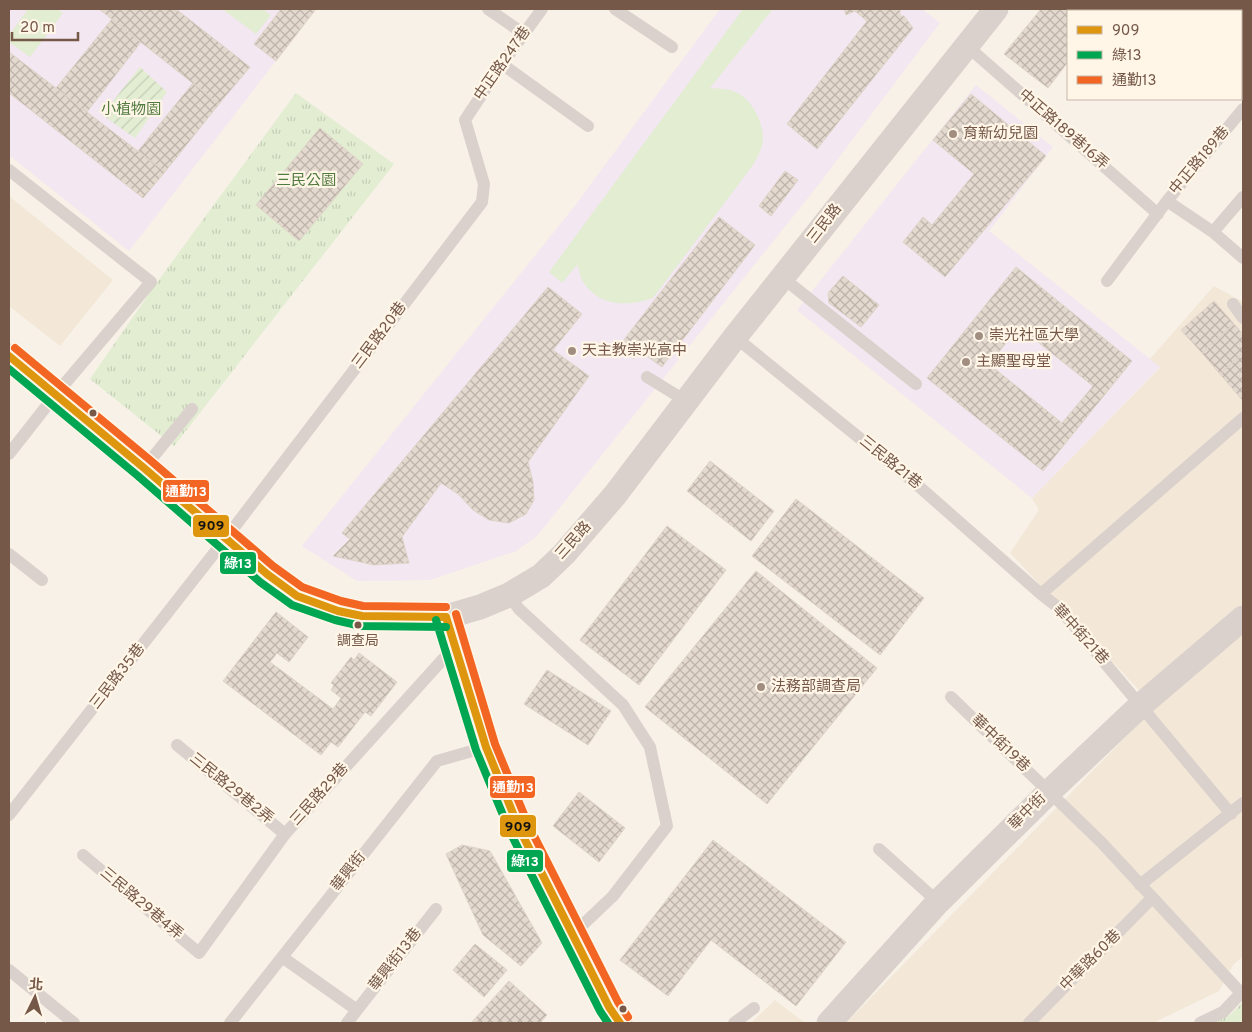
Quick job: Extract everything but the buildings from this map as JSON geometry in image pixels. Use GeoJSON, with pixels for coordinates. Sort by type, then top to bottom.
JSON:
{"type":"FeatureCollection","features":[{"type":"Feature","properties":{"kind":"street","name":"三民路"},"geometry":{"type":"LineString","coordinates":[[9,356],[144,468],[266,574],[297,596],[338,611],[362,616],[446,617],[480,607],[509,595],[540,576],[564,554],[615,494],[735,337],[996,9]]}},
{"type":"Feature","properties":{"kind":"street"},"geometry":{"type":"LineString","coordinates":[[446,617],[486,747],[519,828],[609,1007],[620,1023]]}},
{"type":"Feature","properties":{"kind":"street","name":"華中街"},"geometry":{"type":"LineString","coordinates":[[829,1023],[938,902],[1049,792],[1141,705],[1243,618]]}},
{"type":"Feature","properties":{"kind":"lane"},"geometry":{"type":"LineString","coordinates":[[488,9],[524,34]]}},
{"type":"Feature","properties":{"kind":"lane","name":"中正路247巷"},"geometry":{"type":"LineString","coordinates":[[465,120],[502,64],[542,9]]}},
{"type":"Feature","properties":{"kind":"lane"},"geometry":{"type":"LineString","coordinates":[[615,9],[672,48]]}},
{"type":"Feature","properties":{"kind":"lane","name":"中正路189巷16弄"},"geometry":{"type":"LineString","coordinates":[[967,46],[1158,214]]}},
{"type":"Feature","properties":{"kind":"lane"},"geometry":{"type":"LineString","coordinates":[[502,64],[588,126]]}},
{"type":"Feature","properties":{"kind":"lane","name":"中正路189巷"},"geometry":{"type":"LineString","coordinates":[[1107,281],[1167,201],[1243,110]]}},
{"type":"Feature","properties":{"kind":"lane","name":"三民路20巷"},"geometry":{"type":"LineString","coordinates":[[226,538],[482,202],[484,184],[465,120]]}},
{"type":"Feature","properties":{"kind":"lane"},"geometry":{"type":"LineString","coordinates":[[9,170],[150,282],[56,394],[9,454]]}},
{"type":"Feature","properties":{"kind":"lane"},"geometry":{"type":"LineString","coordinates":[[1213,232],[1243,196]]}},
{"type":"Feature","properties":{"kind":"lane"},"geometry":{"type":"LineString","coordinates":[[1167,201],[1213,232],[1243,258]]}},
{"type":"Feature","properties":{"kind":"lane"},"geometry":{"type":"LineString","coordinates":[[783,278],[916,384]]}},
{"type":"Feature","properties":{"kind":"lane"},"geometry":{"type":"LineString","coordinates":[[1232,304],[1243,318]]}},
{"type":"Feature","properties":{"kind":"lane","name":"三民路21巷"},"geometry":{"type":"LineString","coordinates":[[735,337],[915,483],[1041,594]]}},
{"type":"Feature","properties":{"kind":"lane"},"geometry":{"type":"LineString","coordinates":[[647,377],[686,401]]}},
{"type":"Feature","properties":{"kind":"lane"},"geometry":{"type":"LineString","coordinates":[[144,468],[192,408]]}},
{"type":"Feature","properties":{"kind":"lane","name":"華中街21巷"},"geometry":{"type":"LineString","coordinates":[[1231,814],[1059,608],[1041,594],[1243,418]]}},
{"type":"Feature","properties":{"kind":"lane","name":"三民路35巷"},"geometry":{"type":"LineString","coordinates":[[9,815],[226,538]]}},
{"type":"Feature","properties":{"kind":"lane"},"geometry":{"type":"LineString","coordinates":[[9,554],[42,580]]}},
{"type":"Feature","properties":{"kind":"lane"},"geometry":{"type":"LineString","coordinates":[[509,595],[519,609],[623,705],[650,747],[667,826],[613,896],[572,935]]}},
{"type":"Feature","properties":{"kind":"lane","name":"三民路29巷"},"geometry":{"type":"LineString","coordinates":[[199,953],[285,834],[454,647]]}},
{"type":"Feature","properties":{"kind":"lane","name":"華中街19巷"},"geometry":{"type":"LineString","coordinates":[[952,696],[1101,842],[1242,992]]}},
{"type":"Feature","properties":{"kind":"lane","name":"三民路29巷2弄"},"geometry":{"type":"LineString","coordinates":[[177,745],[285,834]]}},
{"type":"Feature","properties":{"kind":"lane","name":"華興街"},"geometry":{"type":"LineString","coordinates":[[230,1023],[437,761],[486,747]]}},
{"type":"Feature","properties":{"kind":"lane"},"geometry":{"type":"LineString","coordinates":[[1140,885],[1243,803]]}},
{"type":"Feature","properties":{"kind":"lane"},"geometry":{"type":"LineString","coordinates":[[879,850],[938,902]]}},
{"type":"Feature","properties":{"kind":"lane","name":"三民路29巷4弄"},"geometry":{"type":"LineString","coordinates":[[83,855],[199,953]]}},
{"type":"Feature","properties":{"kind":"lane","name":"中華路60巷"},"geometry":{"type":"LineString","coordinates":[[1029,1023],[1152,898]]}},
{"type":"Feature","properties":{"kind":"lane","name":"華興街13巷"},"geometry":{"type":"LineString","coordinates":[[347,1023],[436,909]]}},
{"type":"Feature","properties":{"kind":"lane"},"geometry":{"type":"LineString","coordinates":[[282,957],[357,1010]]}},
{"type":"Feature","properties":{"kind":"lane"},"geometry":{"type":"LineString","coordinates":[[9,970],[74,1023]]}},
{"type":"Feature","properties":{"kind":"lane"},"geometry":{"type":"LineString","coordinates":[[1200,1023],[1223,1012],[1242,992]]}},
{"type":"Feature","properties":{"kind":"lane"},"geometry":{"type":"LineString","coordinates":[[734,1023],[754,1008]]}},
{"type":"Feature","properties":{"kind":"shaded area"},"geometry":{"type":"Polygon","coordinates":[[[9,9],[316,9],[129,251],[9,155],[9,9]]]}},
{"type":"Feature","properties":{"kind":"shaded area","name":"天主教崇光高中"},"geometry":{"type":"Polygon","coordinates":[[[720,9],[922,9],[940,23],[819,184],[537,536],[516,551],[430,580],[357,581],[302,546],[574,207],[720,9]]]}},
{"type":"Feature","properties":{"kind":"shaded area"},"geometry":{"type":"Polygon","coordinates":[[[976,85],[1053,147],[989,231],[1160,367],[1032,498],[797,310],[976,85]]]}},
{"type":"Feature","properties":{"kind":"shaded area"},"geometry":{"type":"Polygon","coordinates":[[[9,196],[113,280],[60,346],[9,306],[9,196]]]}},
{"type":"Feature","properties":{"kind":"shaded area"},"geometry":{"type":"Polygon","coordinates":[[[1214,286],[1243,302],[1243,956],[1233,965],[1219,991],[1153,1023],[846,1023],[1155,707],[1010,553],[1039,510],[1032,498],[1160,368],[1150,359],[1214,286]]]}},
{"type":"Feature","properties":{"kind":"shaded area"},"geometry":{"type":"Polygon","coordinates":[[[775,1000],[805,1023],[751,1023],[775,1000]]]}},
{"type":"Feature","properties":{"kind":"green space"},"geometry":{"type":"Polygon","coordinates":[[[28,9],[57,9],[63,13],[30,57],[9,42],[9,35],[28,9]]]}},
{"type":"Feature","properties":{"kind":"green space"},"geometry":{"type":"Polygon","coordinates":[[[222,9],[263,9],[271,15],[256,34],[222,9]]]}},
{"type":"Feature","properties":{"kind":"green space"},"geometry":{"type":"Polygon","coordinates":[[[743,9],[773,9],[710,88],[733,91],[745,98],[755,110],[761,125],[763,139],[762,146],[753,165],[653,298],[633,303],[605,300],[589,289],[582,280],[577,265],[562,283],[549,272],[743,9]]]}},
{"type":"Feature","properties":{"kind":"green space","name":"小植物園"},"geometry":{"type":"Polygon","coordinates":[[[140,67],[167,92],[135,138],[102,115],[140,67]]]}},
{"type":"Feature","properties":{"kind":"green space","name":"三民公園"},"geometry":{"type":"Polygon","coordinates":[[[296,93],[394,164],[174,446],[90,379],[158,281],[296,93]]]}},
{"type":"Feature","properties":{"kind":"green space"},"geometry":{"type":"Polygon","coordinates":[[[1243,1002],[1243,1023],[1212,1023],[1231,1014],[1243,1002]]]}},
{"type":"Feature","properties":{"kind":"transit line","name":"通勤13"},"geometry":{"type":"LineString","coordinates":[[15,348],[150,460],[273,566],[302,587],[341,601],[363,606],[446,607]]}},
{"type":"Feature","properties":{"kind":"transit line","name":"909"},"geometry":{"type":"LineString","coordinates":[[9,356],[144,468],[267,574],[297,596],[338,611],[362,616],[446,617]]}},
{"type":"Feature","properties":{"kind":"transit line","name":"綠13"},"geometry":{"type":"LineString","coordinates":[[9,369],[138,476],[260,582],[292,605],[335,620],[361,626],[446,627]]}},
{"type":"Feature","properties":{"kind":"transit line","name":"通勤13"},"geometry":{"type":"LineString","coordinates":[[456,614],[495,744],[528,824],[618,1002],[628,1017]]}},
{"type":"Feature","properties":{"kind":"transit line","name":"909"},"geometry":{"type":"LineString","coordinates":[[446,617],[486,747],[519,828],[609,1007],[620,1023]]}},
{"type":"Feature","properties":{"kind":"transit line","name":"綠13"},"geometry":{"type":"LineString","coordinates":[[436,620],[476,750],[510,832],[600,1011],[608,1023]]}},
{"type":"Feature","properties":{"kind":"place","name":"育新幼兒園"},"geometry":{"type":"Point","coordinates":[953,134]}},
{"type":"Feature","properties":{"kind":"place","name":"崇光社區大學"},"geometry":{"type":"Point","coordinates":[979,336]}},
{"type":"Feature","properties":{"kind":"place","name":"天主教崇光高中"},"geometry":{"type":"Point","coordinates":[572,351]}},
{"type":"Feature","properties":{"kind":"place","name":"主顯聖母堂"},"geometry":{"type":"Point","coordinates":[966,362]}},
{"type":"Feature","properties":{"kind":"place","name":"調查局"},"geometry":{"type":"Point","coordinates":[358,625]}},
{"type":"Feature","properties":{"kind":"place","name":"法務部調查局"},"geometry":{"type":"Point","coordinates":[761,687]}}]}
